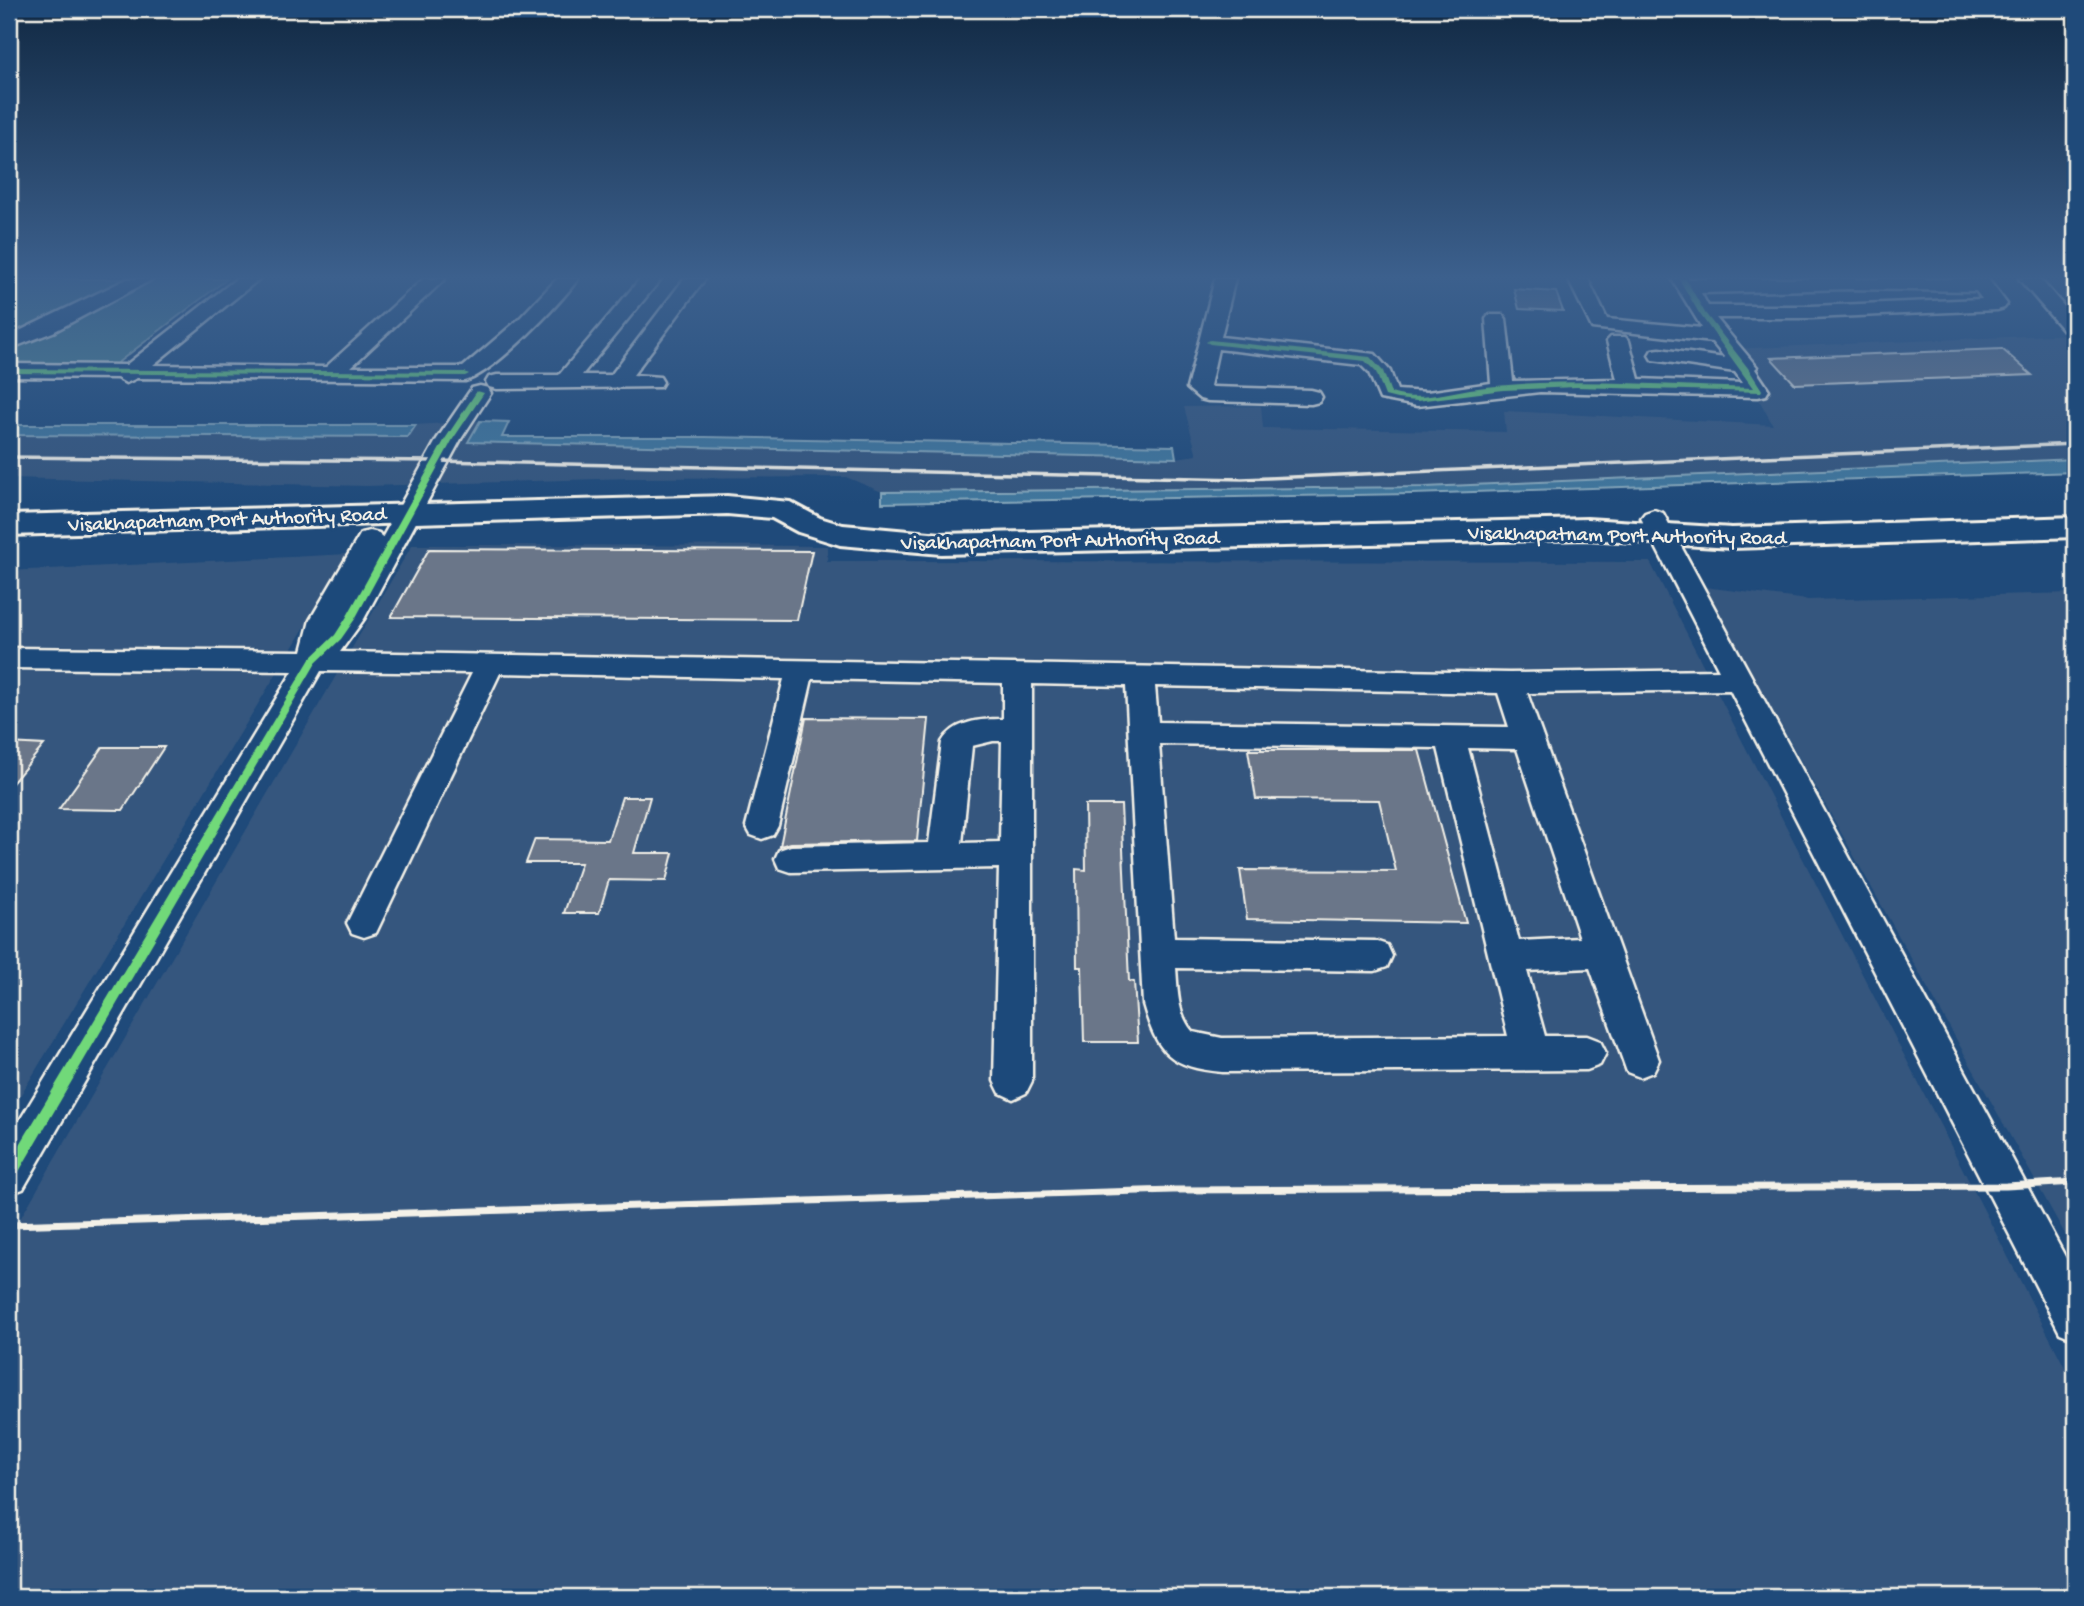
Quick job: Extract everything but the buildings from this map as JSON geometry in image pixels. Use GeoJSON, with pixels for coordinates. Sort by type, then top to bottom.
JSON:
{"type":"FeatureCollection","features":[{"type":"Feature","properties":{"kind":"main road","name":"Visakhapatnam Port Authority Road"},"geometry":{"type":"LineString","coordinates":[[9,510],[401,505],[767,506],[828,532],[868,539],[931,543],[1587,529],[2075,509]]}},
{"type":"Feature","properties":{"kind":"main road","name":"Visakhapatnam Port Authority Road"},"geometry":{"type":"LineString","coordinates":[[9,525],[401,505]]}},
{"type":"Feature","properties":{"kind":"main road","name":"Visakhapatnam Port Authority Road"},"geometry":{"type":"LineString","coordinates":[[1658,526],[1745,538],[2075,527]]}},
{"type":"Feature","properties":{"kind":"street"},"geometry":{"type":"LineString","coordinates":[[106,391],[153,354]]}},
{"type":"Feature","properties":{"kind":"street"},"geometry":{"type":"LineString","coordinates":[[333,372],[353,354]]}},
{"type":"Feature","properties":{"kind":"street"},"geometry":{"type":"LineString","coordinates":[[9,1175],[313,661],[338,636],[350,619],[401,505],[449,439],[474,383],[504,354]]}},
{"type":"Feature","properties":{"kind":"street"},"geometry":{"type":"LineString","coordinates":[[565,382],[588,354]]}},
{"type":"Feature","properties":{"kind":"street"},"geometry":{"type":"LineString","coordinates":[[617,382],[638,354]]}},
{"type":"Feature","properties":{"kind":"street"},"geometry":{"type":"LineString","coordinates":[[1206,354],[1198,380],[1200,392],[1311,397]]}},
{"type":"Feature","properties":{"kind":"street"},"geometry":{"type":"LineString","coordinates":[[1320,354],[1367,359],[1376,366],[1388,394],[1402,398],[1427,399],[1512,385],[1630,385],[1758,390],[1734,354]]}},
{"type":"Feature","properties":{"kind":"street"},"geometry":{"type":"LineString","coordinates":[[1509,354],[1512,385]]}},
{"type":"Feature","properties":{"kind":"street"},"geometry":{"type":"LineString","coordinates":[[1622,354],[1630,385]]}},
{"type":"Feature","properties":{"kind":"street"},"geometry":{"type":"LineString","coordinates":[[1660,355],[1746,368]]}},
{"type":"Feature","properties":{"kind":"street"},"geometry":{"type":"LineString","coordinates":[[9,371],[333,372],[474,383],[652,382]]}},
{"type":"Feature","properties":{"kind":"street"},"geometry":{"type":"LineString","coordinates":[[9,390],[380,394],[474,383]]}},
{"type":"Feature","properties":{"kind":"street"},"geometry":{"type":"LineString","coordinates":[[1658,526],[2075,1318]]}},
{"type":"Feature","properties":{"kind":"street"},"geometry":{"type":"LineString","coordinates":[[9,658],[491,663],[1509,683],[1738,680]]}},
{"type":"Feature","properties":{"kind":"street"},"geometry":{"type":"LineString","coordinates":[[364,923],[491,663]]}},
{"type":"Feature","properties":{"kind":"street"},"geometry":{"type":"LineString","coordinates":[[761,825],[800,670]]}},
{"type":"Feature","properties":{"kind":"street"},"geometry":{"type":"LineString","coordinates":[[1013,1081],[1018,674]]}},
{"type":"Feature","properties":{"kind":"street"},"geometry":{"type":"LineString","coordinates":[[1140,676],[1161,1004],[1169,1032],[1177,1044],[1194,1053],[1587,1053]]}},
{"type":"Feature","properties":{"kind":"street"},"geometry":{"type":"LineString","coordinates":[[1509,683],[1640,1060]]}},
{"type":"Feature","properties":{"kind":"street"},"geometry":{"type":"LineString","coordinates":[[944,856],[957,742],[961,736],[970,733],[1017,730]]}},
{"type":"Feature","properties":{"kind":"street"},"geometry":{"type":"LineString","coordinates":[[1144,733],[1528,738]]}},
{"type":"Feature","properties":{"kind":"street"},"geometry":{"type":"LineString","coordinates":[[1450,737],[1531,1054]]}},
{"type":"Feature","properties":{"kind":"street"},"geometry":{"type":"LineString","coordinates":[[791,859],[1016,855]]}},
{"type":"Feature","properties":{"kind":"street"},"geometry":{"type":"LineString","coordinates":[[1506,957],[1602,952]]}},
{"type":"Feature","properties":{"kind":"street"},"geometry":{"type":"LineString","coordinates":[[1158,953],[1375,957]]}},
{"type":"Feature","properties":{"kind":"shaded area"},"geometry":{"type":"Polygon","coordinates":[[[1734,354],[2075,354],[2075,459],[1425,487],[1241,490],[882,492],[846,477],[629,478],[367,486],[9,478],[9,435],[408,437],[416,425],[480,421],[469,441],[1176,458],[1197,455],[1184,407],[1261,406],[1263,428],[1506,432],[1504,411],[1773,425],[1734,354]]]}},
{"type":"Feature","properties":{"kind":"shaded area"},"geometry":{"type":"Polygon","coordinates":[[[480,421],[509,422],[502,437],[705,437],[1174,446],[1176,458],[468,442],[480,421]]]}},
{"type":"Feature","properties":{"kind":"shaded area"},"geometry":{"type":"Polygon","coordinates":[[[9,425],[416,425],[408,437],[9,435],[9,425]]]}},
{"type":"Feature","properties":{"kind":"shaded area"},"geometry":{"type":"Polygon","coordinates":[[[2075,459],[2075,472],[1412,494],[882,503],[882,492],[1425,487],[2075,459]]]}},
{"type":"Feature","properties":{"kind":"shaded area"},"geometry":{"type":"Polygon","coordinates":[[[412,545],[828,546],[827,561],[1650,562],[2075,1387],[2075,1597],[9,1597],[9,1238],[412,545]]]}},
{"type":"Feature","properties":{"kind":"shaded area"},"geometry":{"type":"Polygon","coordinates":[[[349,554],[34,1073],[9,1114],[9,571],[349,554]]]}},
{"type":"Feature","properties":{"kind":"shaded area"},"geometry":{"type":"Polygon","coordinates":[[[1704,587],[1808,600],[2075,593],[2075,1252],[1704,587]]]}},
{"type":"Feature","properties":{"kind":"green space"},"geometry":{"type":"Polygon","coordinates":[[[9,354],[129,354],[116,364],[9,363],[9,354]]]}},
{"type":"Feature","properties":{"kind":"railway"},"geometry":{"type":"LineString","coordinates":[[9,457],[437,461],[1242,479],[2075,444]]}},
{"type":"Feature","properties":{"kind":"railway"},"geometry":{"type":"LineString","coordinates":[[9,1225],[1173,1190],[2006,1186],[2075,1182]]}},
{"type":"Feature","properties":{"kind":"cycle path"},"geometry":{"type":"LineString","coordinates":[[1320,354],[1367,359],[1379,371],[1388,394],[1407,399],[1427,399],[1503,388],[1576,385],[1758,390],[1733,354]]}},
{"type":"Feature","properties":{"kind":"cycle path"},"geometry":{"type":"LineString","coordinates":[[9,371],[465,374]]}},
{"type":"Feature","properties":{"kind":"cycle path"},"geometry":{"type":"LineString","coordinates":[[9,1175],[313,661],[338,637],[350,619],[449,439],[480,393]]}}]}
